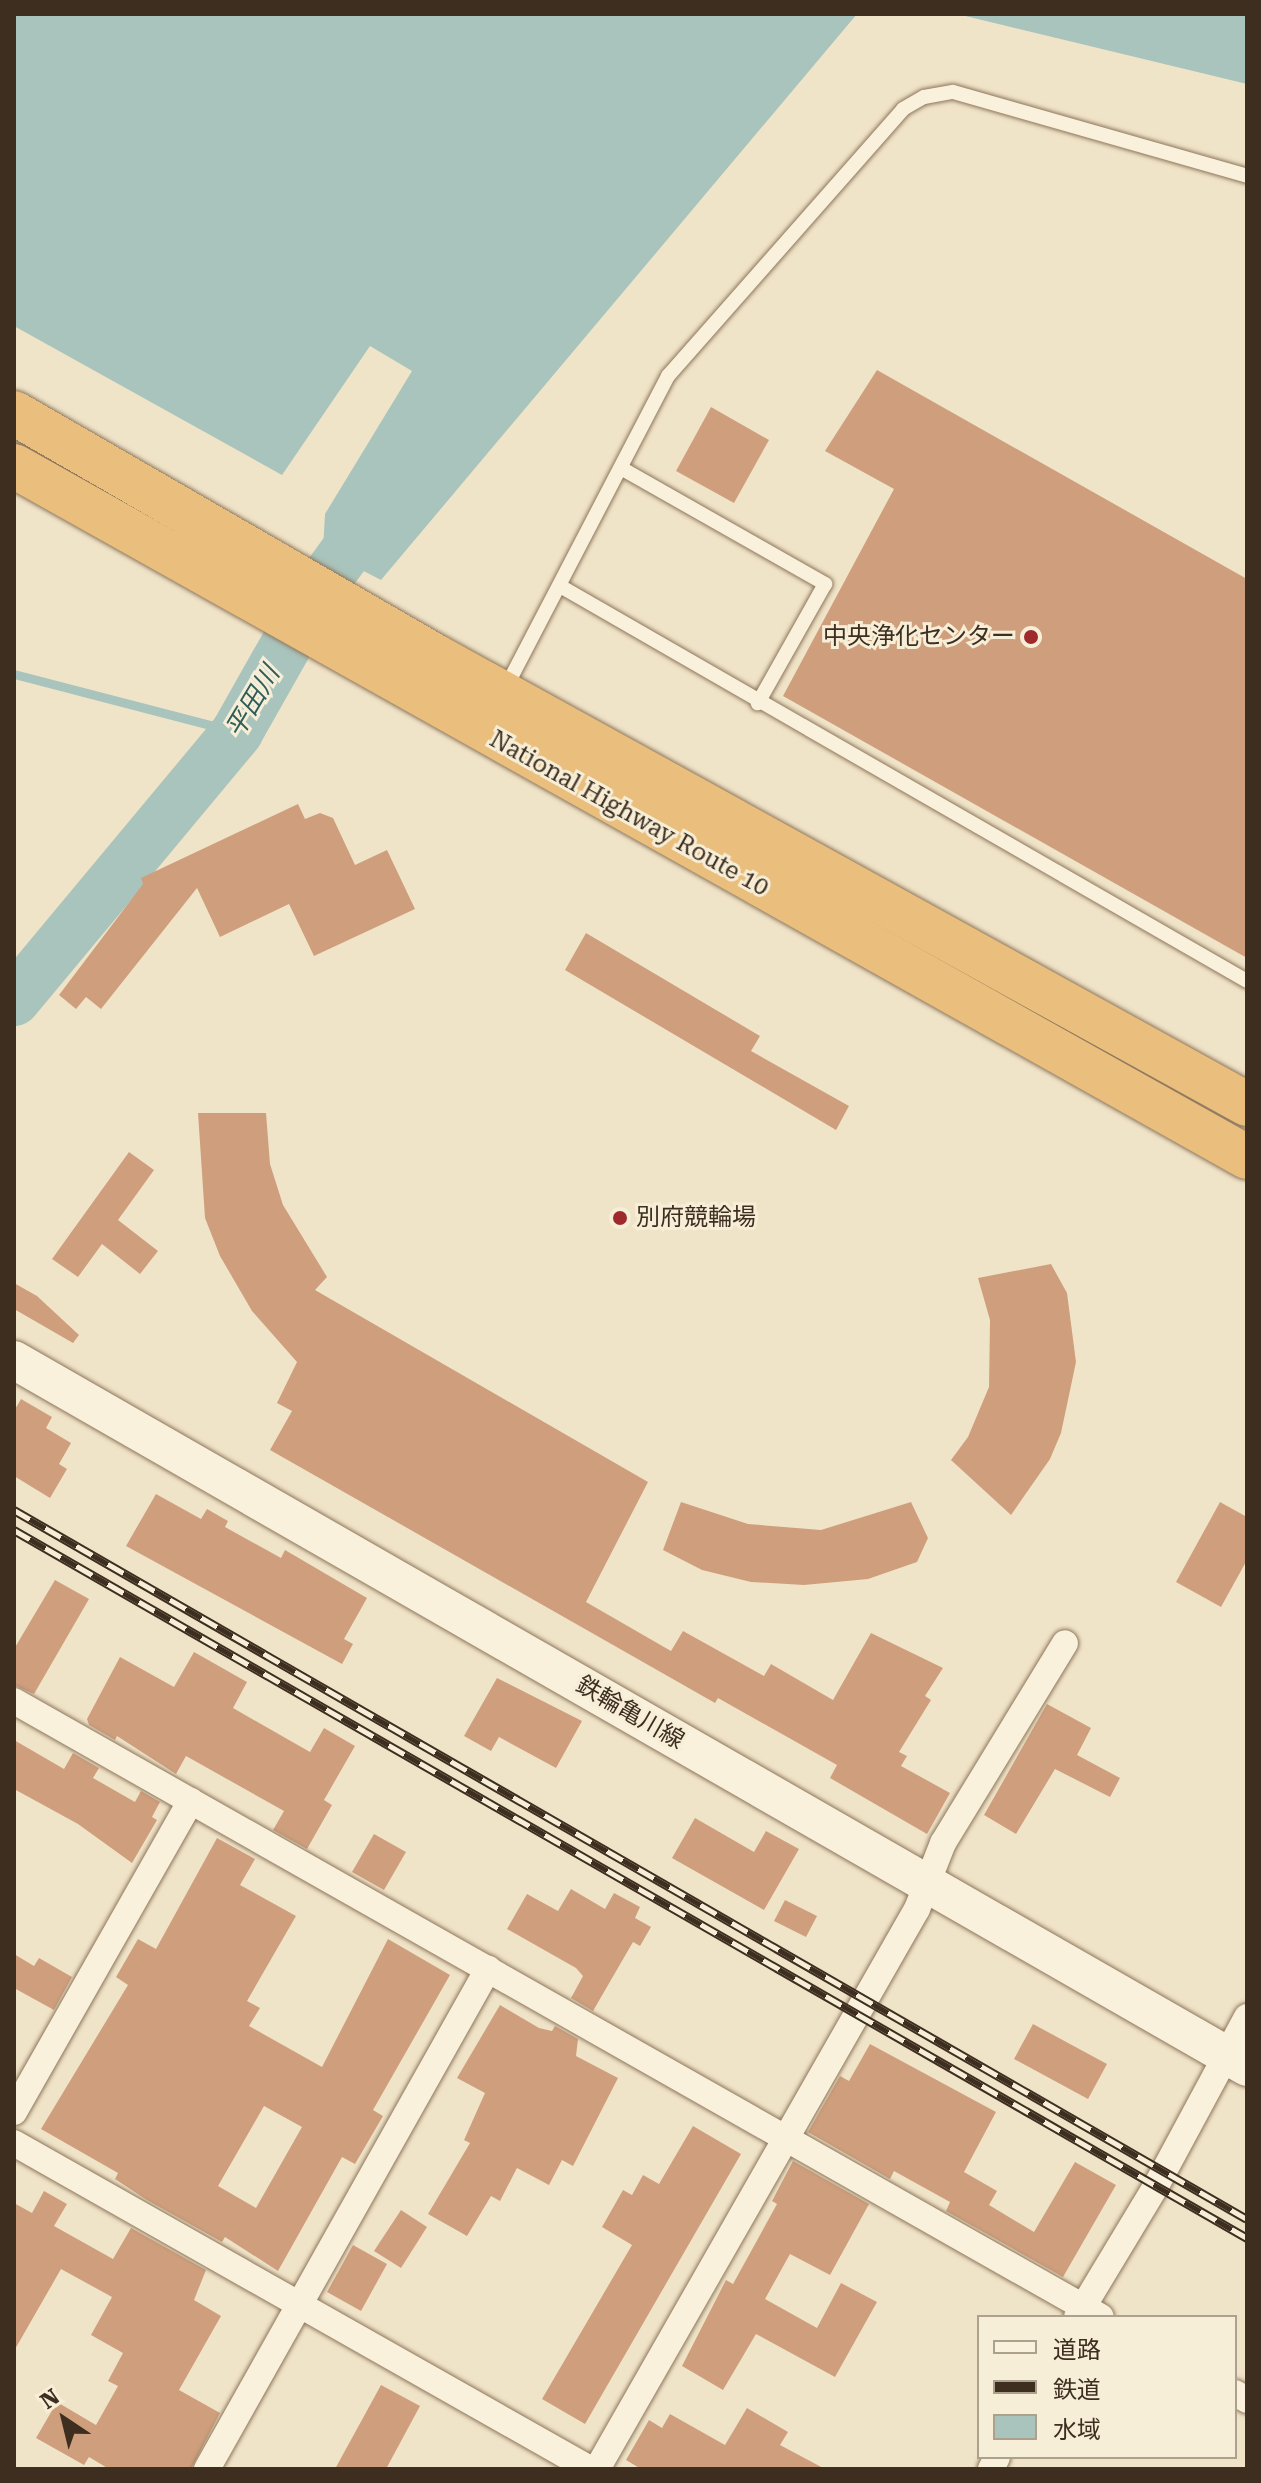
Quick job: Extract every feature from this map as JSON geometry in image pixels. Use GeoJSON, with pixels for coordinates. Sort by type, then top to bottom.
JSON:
{"type":"FeatureCollection","features":[{"type":"Feature","properties":{"kind":"highway","name":"National Highway Route 10"},"geometry":{"type":"LineString","coordinates":[[14,413],[435,656],[492,712],[1247,1157]]}},
{"type":"Feature","properties":{"kind":"highway","name":"National Highway Route 10"},"geometry":{"type":"LineString","coordinates":[[14,466],[404,687],[492,712],[1247,1104]]}},
{"type":"Feature","properties":{"kind":"main road","name":"鉄輪亀川線"},"geometry":{"type":"LineString","coordinates":[[14,1334],[932,1872]]}},
{"type":"Feature","properties":{"kind":"main road","name":"鉄輪亀川線"},"geometry":{"type":"LineString","coordinates":[[14,1360],[1241,2042]]}},
{"type":"Feature","properties":{"kind":"street"},"geometry":{"type":"LineString","coordinates":[[597,2469],[785,2135],[859,2015],[932,1872],[1065,1643]]}},
{"type":"Feature","properties":{"kind":"street"},"geometry":{"type":"LineString","coordinates":[[14,1701],[785,2135],[1087,2314],[1156,2186],[1241,2042]]}},
{"type":"Feature","properties":{"kind":"street"},"geometry":{"type":"LineString","coordinates":[[14,2112],[191,1801]]}},
{"type":"Feature","properties":{"kind":"street"},"geometry":{"type":"LineString","coordinates":[[207,2469],[488,1969]]}},
{"type":"Feature","properties":{"kind":"street"},"geometry":{"type":"LineString","coordinates":[[14,2143],[590,2469]]}},
{"type":"Feature","properties":{"kind":"lane"},"geometry":{"type":"LineString","coordinates":[[492,712],[668,376],[878,132],[924,97],[953,92],[1247,176]]}},
{"type":"Feature","properties":{"kind":"lane"},"geometry":{"type":"LineString","coordinates":[[621,468],[825,584],[758,703]]}},
{"type":"Feature","properties":{"kind":"lane"},"geometry":{"type":"LineString","coordinates":[[560,586],[758,703],[1247,981]]}},
{"type":"Feature","properties":{"kind":"water"},"geometry":{"type":"Polygon","coordinates":[[[14,14],[857,14],[381,580],[323,550],[325,514],[412,371],[370,346],[282,475],[14,326],[14,14]]]}},
{"type":"Feature","properties":{"kind":"water"},"geometry":{"type":"Polygon","coordinates":[[[957,14],[1247,14],[1247,84],[957,14]]]}},
{"type":"Feature","properties":{"kind":"building","name":"中央浄化センター"},"geometry":{"type":"Polygon","coordinates":[[[877,370],[1247,579],[1247,958],[783,696],[894,489],[825,451],[877,370]]]}},
{"type":"Feature","properties":{"kind":"building"},"geometry":{"type":"Polygon","coordinates":[[[711,407],[769,440],[734,503],[676,471],[711,407]]]}},
{"type":"Feature","properties":{"kind":"building"},"geometry":{"type":"Polygon","coordinates":[[[298,804],[305,819],[320,813],[333,818],[355,865],[387,850],[415,909],[314,956],[289,904],[220,937],[197,888],[101,1009],[86,997],[76,1009],[59,995],[143,884],[141,878],[298,804]]]}},
{"type":"Feature","properties":{"kind":"building"},"geometry":{"type":"Polygon","coordinates":[[[586,933],[760,1036],[751,1051],[849,1106],[836,1130],[565,970],[586,933]]]}},
{"type":"Feature","properties":{"kind":"building"},"geometry":{"type":"Polygon","coordinates":[[[198,1113],[266,1113],[270,1164],[283,1205],[327,1277],[315,1290],[648,1482],[586,1602],[671,1651],[683,1631],[764,1676],[771,1664],[833,1700],[871,1633],[943,1668],[925,1696],[931,1700],[899,1752],[907,1756],[901,1766],[950,1793],[927,1834],[830,1778],[837,1765],[718,1698],[715,1703],[270,1450],[292,1411],[277,1403],[297,1362],[252,1311],[220,1256],[205,1218],[198,1113]]]}},
{"type":"Feature","properties":{"kind":"building"},"geometry":{"type":"Polygon","coordinates":[[[129,1152],[154,1170],[118,1220],[158,1251],[140,1274],[102,1244],[78,1277],[52,1259],[129,1152]]]}},
{"type":"Feature","properties":{"kind":"building"},"geometry":{"type":"Polygon","coordinates":[[[1051,1264],[1067,1293],[1076,1362],[1061,1433],[1050,1459],[1011,1515],[951,1460],[968,1437],[989,1387],[990,1320],[978,1278],[1051,1264]]]}},
{"type":"Feature","properties":{"kind":"building"},"geometry":{"type":"Polygon","coordinates":[[[14,1283],[37,1296],[79,1335],[73,1343],[14,1309],[14,1283]]]}},
{"type":"Feature","properties":{"kind":"building"},"geometry":{"type":"Polygon","coordinates":[[[21,1399],[52,1417],[46,1428],[71,1443],[59,1464],[67,1469],[50,1498],[14,1476],[14,1411],[21,1399]]]}},
{"type":"Feature","properties":{"kind":"building"},"geometry":{"type":"Polygon","coordinates":[[[156,1494],[201,1519],[207,1509],[228,1521],[225,1527],[281,1558],[285,1550],[367,1598],[344,1639],[353,1644],[342,1664],[126,1546],[156,1494]]]}},
{"type":"Feature","properties":{"kind":"building"},"geometry":{"type":"Polygon","coordinates":[[[681,1502],[748,1524],[821,1530],[911,1502],[928,1538],[917,1562],[868,1579],[804,1585],[751,1582],[702,1570],[663,1550],[681,1502]]]}},
{"type":"Feature","properties":{"kind":"building"},"geometry":{"type":"Polygon","coordinates":[[[1220,1502],[1247,1517],[1247,1560],[1221,1607],[1176,1582],[1220,1502]]]}},
{"type":"Feature","properties":{"kind":"building"},"geometry":{"type":"Polygon","coordinates":[[[55,1580],[89,1599],[34,1694],[14,1685],[14,1649],[55,1580]]]}},
{"type":"Feature","properties":{"kind":"building"},"geometry":{"type":"Polygon","coordinates":[[[194,1652],[247,1682],[233,1708],[310,1752],[324,1728],[355,1746],[324,1800],[332,1805],[307,1849],[273,1830],[284,1811],[186,1756],[176,1774],[117,1736],[115,1740],[89,1725],[87,1719],[120,1657],[174,1687],[194,1652]]]}},
{"type":"Feature","properties":{"kind":"building"},"geometry":{"type":"Polygon","coordinates":[[[497,1678],[582,1721],[556,1768],[499,1737],[491,1751],[464,1736],[497,1678]]]}},
{"type":"Feature","properties":{"kind":"building"},"geometry":{"type":"Polygon","coordinates":[[[1047,1704],[1091,1728],[1077,1755],[1120,1778],[1110,1797],[1055,1769],[1016,1834],[984,1815],[1047,1704]]]}},
{"type":"Feature","properties":{"kind":"building"},"geometry":{"type":"Polygon","coordinates":[[[14,1740],[64,1769],[73,1753],[99,1768],[93,1778],[135,1802],[141,1791],[160,1802],[152,1817],[157,1820],[132,1863],[78,1824],[14,1789],[14,1740]]]}},
{"type":"Feature","properties":{"kind":"building"},"geometry":{"type":"Polygon","coordinates":[[[695,1818],[754,1852],[766,1831],[799,1849],[764,1910],[672,1858],[695,1818]]]}},
{"type":"Feature","properties":{"kind":"building"},"geometry":{"type":"Polygon","coordinates":[[[374,1834],[406,1852],[384,1890],[352,1872],[374,1834]]]}},
{"type":"Feature","properties":{"kind":"building"},"geometry":{"type":"Polygon","coordinates":[[[217,1838],[255,1859],[240,1885],[296,1916],[247,2001],[260,2008],[249,2026],[322,2067],[388,1939],[450,1975],[373,2110],[383,2116],[355,2164],[342,2157],[278,2271],[225,2237],[222,2242],[147,2200],[115,2179],[118,2173],[41,2129],[128,1985],[116,1977],[138,1939],[156,1949],[217,1838]],[[264,2106],[218,2186],[256,2208],[302,2127],[264,2106]]]}},
{"type":"Feature","properties":{"kind":"building"},"geometry":{"type":"Polygon","coordinates":[[[571,1889],[605,1909],[614,1893],[640,1907],[635,1918],[651,1927],[640,1946],[633,1942],[593,2011],[571,1998],[583,1976],[576,1968],[507,1929],[527,1894],[558,1911],[571,1889]]]}},
{"type":"Feature","properties":{"kind":"building"},"geometry":{"type":"Polygon","coordinates":[[[785,1900],[817,1916],[806,1937],[774,1921],[785,1900]]]}},
{"type":"Feature","properties":{"kind":"building"},"geometry":{"type":"Polygon","coordinates":[[[14,1954],[34,1966],[39,1958],[72,1977],[54,2010],[14,1988],[14,1954]]]}},
{"type":"Feature","properties":{"kind":"building"},"geometry":{"type":"Polygon","coordinates":[[[500,2005],[539,2028],[552,2031],[555,2026],[578,2039],[576,2056],[618,2078],[573,2166],[562,2160],[549,2185],[517,2168],[500,2201],[491,2196],[467,2236],[428,2214],[470,2143],[464,2140],[485,2093],[457,2078],[500,2005]]]}},
{"type":"Feature","properties":{"kind":"building"},"geometry":{"type":"Polygon","coordinates":[[[1033,2024],[1107,2064],[1088,2099],[1014,2059],[1033,2024]]]}},
{"type":"Feature","properties":{"kind":"building"},"geometry":{"type":"Polygon","coordinates":[[[870,2044],[996,2112],[964,2172],[997,2191],[989,2205],[1034,2232],[1075,2162],[1116,2185],[1063,2277],[946,2211],[950,2202],[894,2171],[890,2179],[808,2132],[840,2076],[849,2081],[870,2044]]]}},
{"type":"Feature","properties":{"kind":"building"},"geometry":{"type":"Polygon","coordinates":[[[693,2126],[741,2154],[585,2424],[542,2399],[632,2245],[602,2227],[623,2190],[632,2195],[643,2175],[659,2184],[693,2126]]]}},
{"type":"Feature","properties":{"kind":"building"},"geometry":{"type":"Polygon","coordinates":[[[793,2161],[869,2204],[830,2275],[790,2254],[765,2299],[817,2328],[841,2283],[877,2302],[835,2377],[756,2334],[723,2390],[682,2366],[726,2280],[733,2284],[777,2204],[772,2201],[793,2161]]]}},
{"type":"Feature","properties":{"kind":"building"},"geometry":{"type":"Polygon","coordinates":[[[44,2191],[67,2204],[54,2226],[113,2259],[131,2228],[206,2270],[194,2300],[221,2316],[179,2390],[220,2413],[191,2469],[109,2469],[89,2457],[84,2465],[36,2438],[57,2402],[96,2425],[118,2386],[108,2381],[123,2353],[91,2335],[112,2297],[61,2269],[14,2351],[14,2203],[32,2213],[44,2191]]]}},
{"type":"Feature","properties":{"kind":"building"},"geometry":{"type":"Polygon","coordinates":[[[401,2210],[427,2227],[401,2268],[374,2251],[401,2210]]]}},
{"type":"Feature","properties":{"kind":"building"},"geometry":{"type":"Polygon","coordinates":[[[353,2245],[387,2264],[361,2311],[327,2292],[353,2245]]]}},
{"type":"Feature","properties":{"kind":"building"},"geometry":{"type":"Polygon","coordinates":[[[381,2385],[420,2406],[386,2469],[335,2469],[381,2385]]]}},
{"type":"Feature","properties":{"kind":"building"},"geometry":{"type":"Polygon","coordinates":[[[747,2408],[788,2432],[780,2445],[825,2469],[641,2469],[626,2460],[649,2420],[662,2428],[670,2414],[725,2445],[747,2408]]]}},
{"type":"Feature","properties":{"kind":"waterway","name":"平田川"},"geometry":{"type":"LineString","coordinates":[[14,1000],[237,732],[315,594],[382,502]]}},
{"type":"Feature","properties":{"kind":"waterway"},"geometry":{"type":"LineString","coordinates":[[14,674],[237,732]]}},
{"type":"Feature","properties":{"kind":"railway"},"geometry":{"type":"LineString","coordinates":[[14,1510],[1247,2219]]}},
{"type":"Feature","properties":{"kind":"railway"},"geometry":{"type":"LineString","coordinates":[[14,1530],[1247,2238]]}},
{"type":"Feature","properties":{"kind":"place","name":"中央浄化センター"},"geometry":{"type":"Point","coordinates":[1031,637]}},
{"type":"Feature","properties":{"kind":"place","name":"別府競輪場"},"geometry":{"type":"Point","coordinates":[620,1218]}}]}
